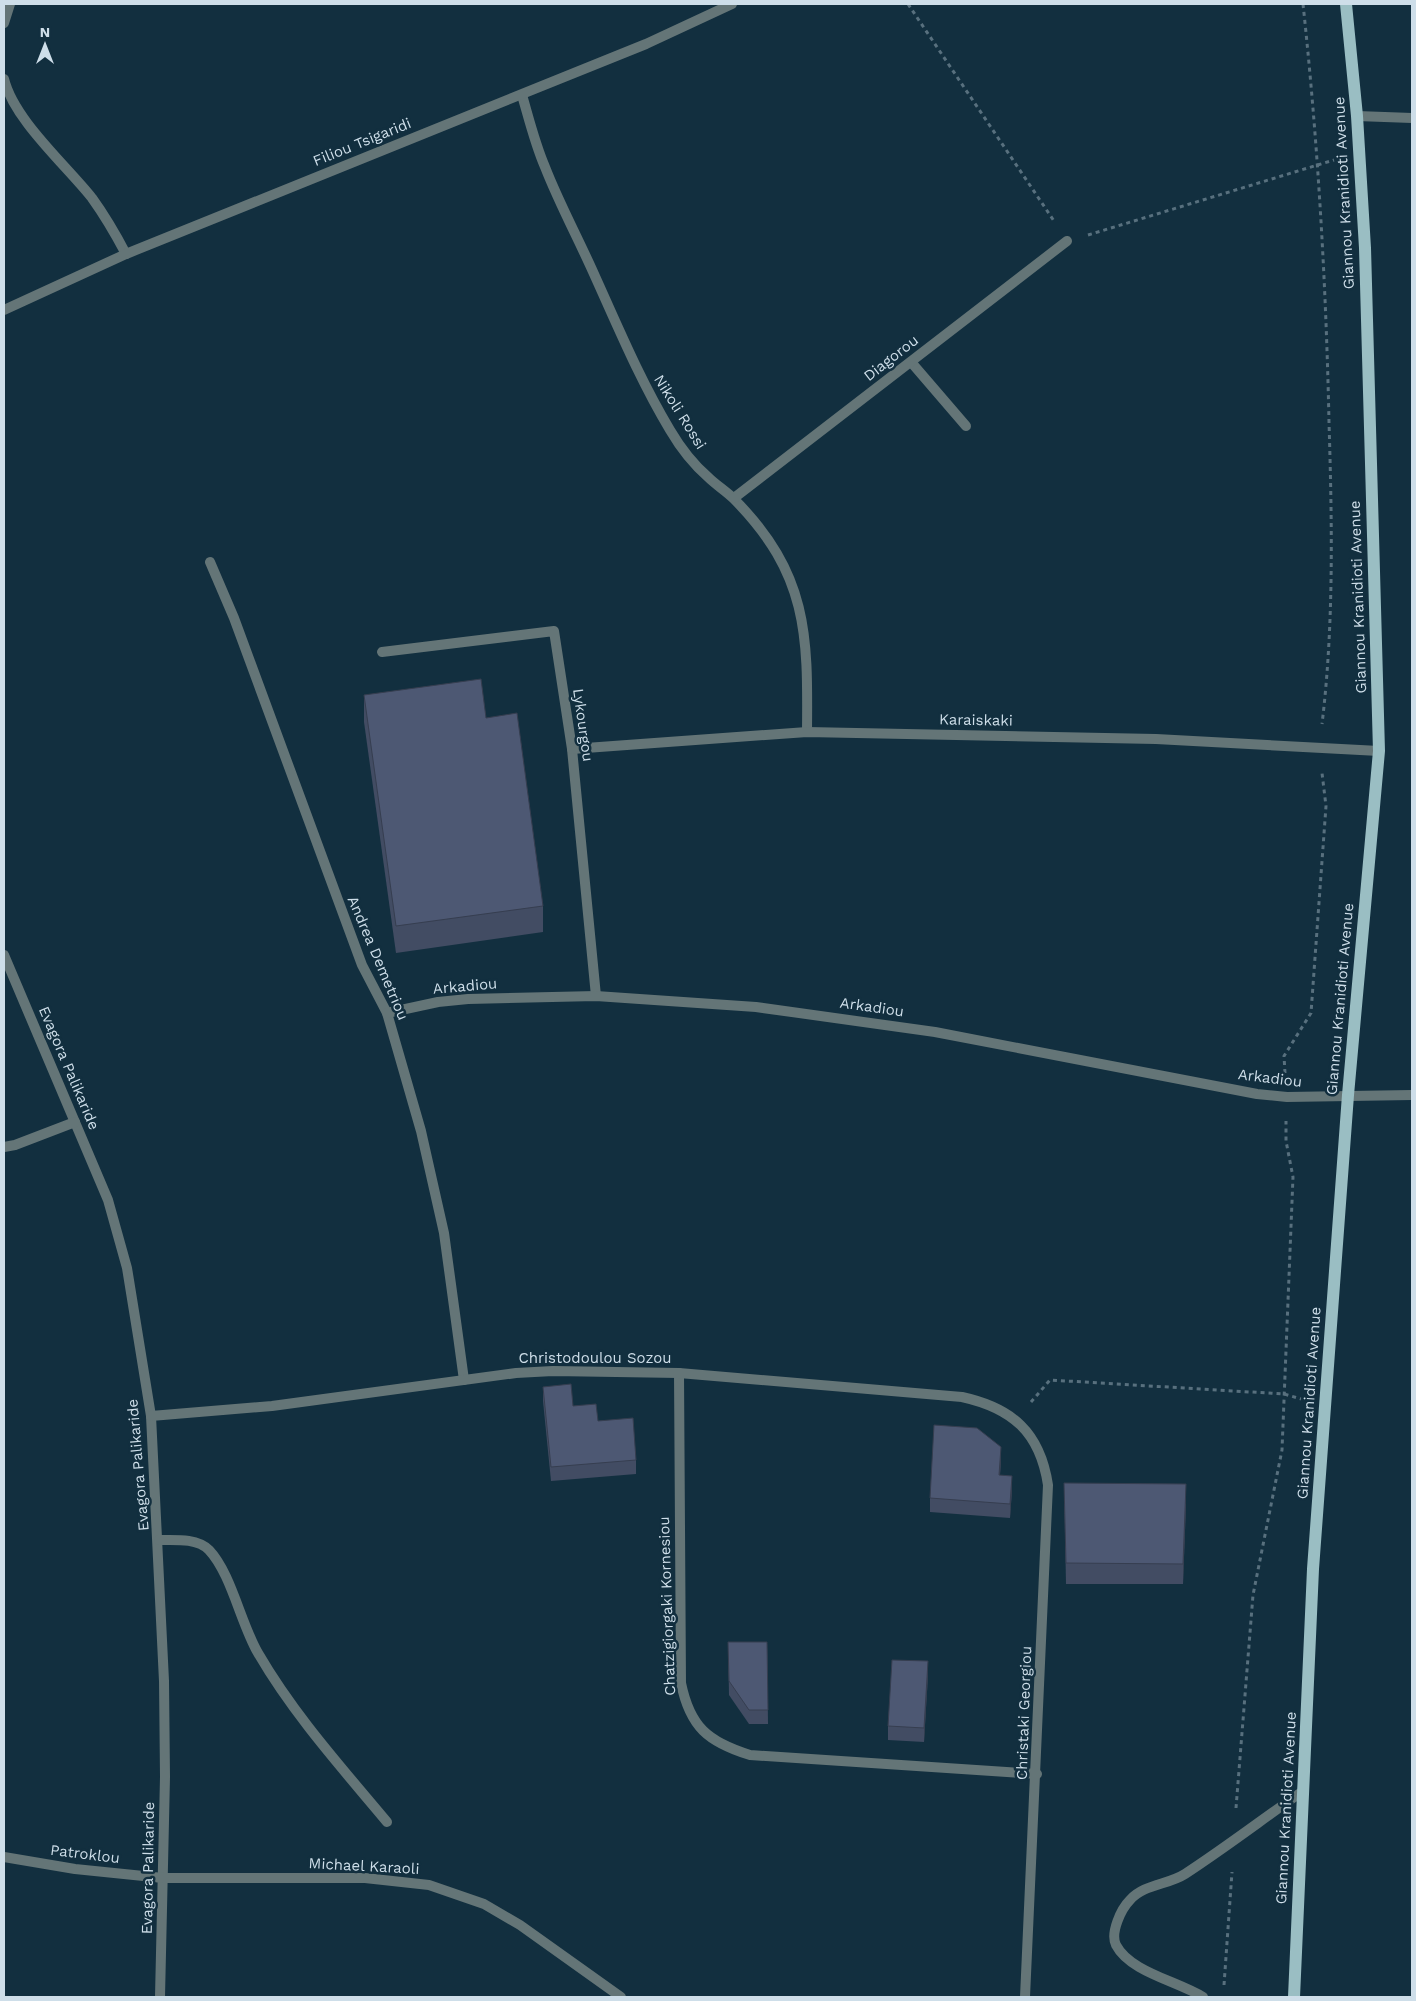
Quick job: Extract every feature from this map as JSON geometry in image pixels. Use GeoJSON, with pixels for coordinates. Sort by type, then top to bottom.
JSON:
{"type":"FeatureCollection","features":[{"type":"Feature","properties":{"kind":"main road","name":"Giannou Kranidioti Avenue"},"geometry":{"type":"LineString","coordinates":[[1294,1997],[1313,1569],[1348,1095],[1379,751],[1365,248],[1357,116],[1346,4]]}},
{"type":"Feature","properties":{"kind":"street"},"geometry":{"type":"LineString","coordinates":[[4,23],[10,4]]}},
{"type":"Feature","properties":{"kind":"street","name":"Filiou Tsigaridi"},"geometry":{"type":"LineString","coordinates":[[4,310],[126,254],[646,44],[732,4]]}},
{"type":"Feature","properties":{"kind":"street"},"geometry":{"type":"LineString","coordinates":[[4,79],[6,89],[21,114],[92,199],[126,254]]}},
{"type":"Feature","properties":{"kind":"street","name":"Nikoli Rossi"},"geometry":{"type":"LineString","coordinates":[[522,95],[544,166],[647,392],[689,457],[707,477],[734,498],[773,546],[797,596],[803,621],[807,663],[807,732]]}},
{"type":"Feature","properties":{"kind":"street"},"geometry":{"type":"LineString","coordinates":[[1357,116],[1412,118]]}},
{"type":"Feature","properties":{"kind":"street","name":"Diagorou"},"geometry":{"type":"LineString","coordinates":[[734,498],[1067,241]]}},
{"type":"Feature","properties":{"kind":"street"},"geometry":{"type":"LineString","coordinates":[[911,362],[966,426]]}},
{"type":"Feature","properties":{"kind":"street","name":"Andrea Demetriou"},"geometry":{"type":"LineString","coordinates":[[210,562],[237,627],[362,965],[387,1013],[421,1132],[444,1233],[464,1380]]}},
{"type":"Feature","properties":{"kind":"street","name":"Lykourgou"},"geometry":{"type":"LineString","coordinates":[[382,652],[554,631],[572,749],[596,996]]}},
{"type":"Feature","properties":{"kind":"street","name":"Karaiskaki"},"geometry":{"type":"LineString","coordinates":[[572,749],[807,732],[1156,739],[1379,751]]}},
{"type":"Feature","properties":{"kind":"street","name":"Evagora Palikaride"},"geometry":{"type":"LineString","coordinates":[[4,955],[96,1168],[119,1235],[151,1416],[159,1540],[164,1682],[160,1997]]}},
{"type":"Feature","properties":{"kind":"street","name":"Arkadiou"},"geometry":{"type":"LineString","coordinates":[[387,1013],[438,1002],[468,999],[596,996],[756,1007],[857,1020],[1024,1048],[1257,1094],[1286,1097],[1412,1095]]}},
{"type":"Feature","properties":{"kind":"street"},"geometry":{"type":"LineString","coordinates":[[4,1147],[15,1145],[75,1122]]}},
{"type":"Feature","properties":{"kind":"street","name":"Christodoulou Sozou"},"geometry":{"type":"LineString","coordinates":[[151,1416],[272,1406],[464,1380],[553,1371],[679,1373],[962,1396],[1002,1409],[1015,1419],[1028,1434]]}},
{"type":"Feature","properties":{"kind":"street","name":"Chatzigiorgaki Kornesiou"},"geometry":{"type":"LineString","coordinates":[[679,1373],[681,1683],[685,1704],[693,1720],[703,1733],[716,1743],[750,1755],[1036,1774]]}},
{"type":"Feature","properties":{"kind":"street","name":"Christaki Georgiou"},"geometry":{"type":"LineString","coordinates":[[1026,1997],[1048,1485],[1045,1469],[1028,1434]]}},
{"type":"Feature","properties":{"kind":"street"},"geometry":{"type":"LineString","coordinates":[[159,1540],[195,1542],[208,1549],[214,1555],[219,1562],[247,1632],[272,1676],[313,1734],[388,1822]]}},
{"type":"Feature","properties":{"kind":"street"},"geometry":{"type":"LineString","coordinates":[[1203,1997],[1126,1960],[1115,1944],[1115,1931],[1118,1920],[1129,1900],[1140,1891],[1182,1876],[1303,1790]]}},
{"type":"Feature","properties":{"kind":"street","name":"Patroklou"},"geometry":{"type":"LineString","coordinates":[[4,1857],[75,1869],[163,1878]]}},
{"type":"Feature","properties":{"kind":"street","name":"Michael Karaoli"},"geometry":{"type":"LineString","coordinates":[[163,1878],[356,1878],[429,1885],[484,1904],[506,1917],[621,1997]]}},
{"type":"Feature","properties":{"kind":"path"},"geometry":{"type":"LineString","coordinates":[[908,4],[1067,241],[1359,153]]}},
{"type":"Feature","properties":{"kind":"path"},"geometry":{"type":"LineString","coordinates":[[1302,4],[1317,165]]}},
{"type":"Feature","properties":{"kind":"path"},"geometry":{"type":"LineString","coordinates":[[1015,1419],[1050,1380],[1284,1394],[1325,1408]]}},
{"type":"Feature","properties":{"kind":"building"},"geometry":{"type":"Polygon","coordinates":[[[481,679],[486,718],[517,713],[543,906],[396,926],[364,695],[481,679]]]}},
{"type":"Feature","properties":{"kind":"building"},"geometry":{"type":"Polygon","coordinates":[[[571,1384],[573,1406],[596,1404],[598,1421],[633,1418],[636,1460],[551,1467],[543,1387],[571,1384]]]}},
{"type":"Feature","properties":{"kind":"building"},"geometry":{"type":"Polygon","coordinates":[[[934,1425],[977,1428],[1001,1447],[999,1475],[1012,1476],[1010,1504],[930,1498],[934,1425]]]}},
{"type":"Feature","properties":{"kind":"building"},"geometry":{"type":"Polygon","coordinates":[[[1064,1483],[1186,1484],[1183,1564],[1066,1563],[1064,1483]]]}},
{"type":"Feature","properties":{"kind":"building"},"geometry":{"type":"Polygon","coordinates":[[[728,1642],[767,1642],[768,1710],[749,1710],[729,1681],[728,1642]]]}},
{"type":"Feature","properties":{"kind":"building"},"geometry":{"type":"Polygon","coordinates":[[[892,1660],[928,1661],[924,1728],[888,1726],[892,1660]]]}}]}
